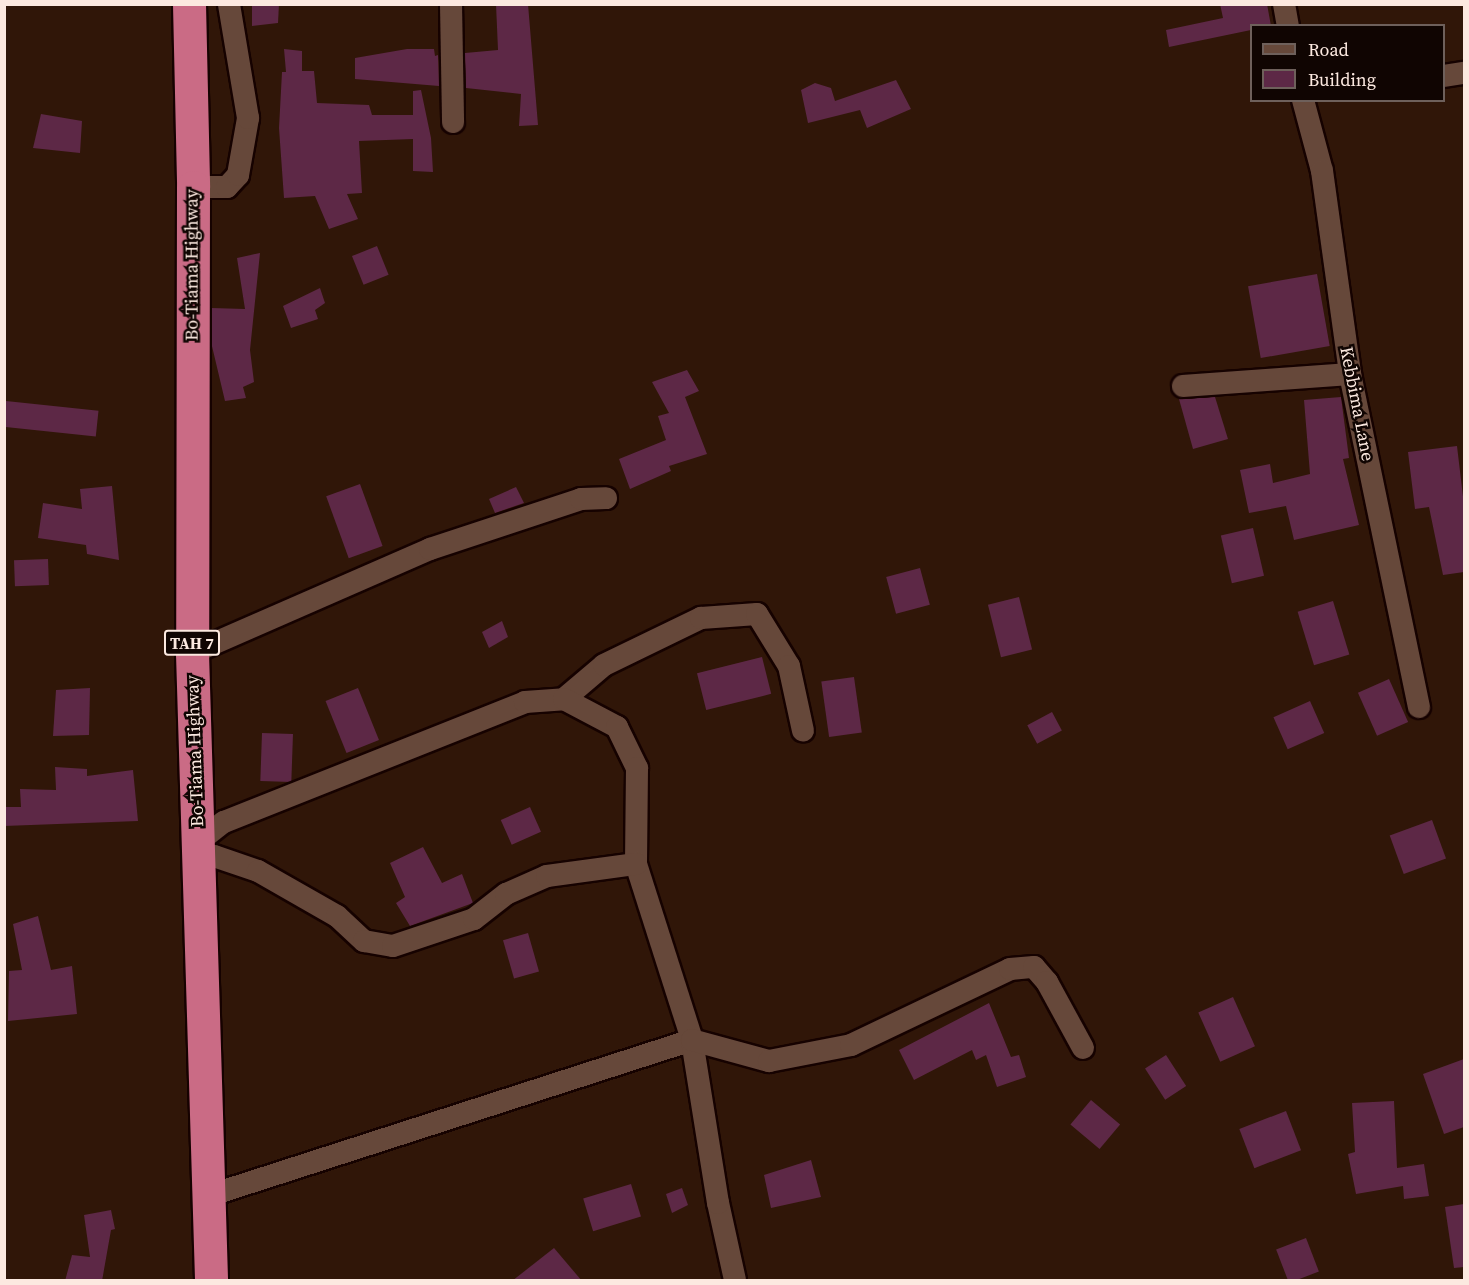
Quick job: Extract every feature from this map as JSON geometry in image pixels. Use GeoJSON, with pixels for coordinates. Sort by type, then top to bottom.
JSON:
{"type":"FeatureCollection","features":[{"type":"Feature","properties":{"kind":"highway","name":"Bo-Tiama Highway"},"geometry":{"type":"LineString","coordinates":[[189,4],[193,187],[192,653],[211,1281]]}},
{"type":"Feature","properties":{"kind":"street"},"geometry":{"type":"LineString","coordinates":[[193,187],[227,187],[238,176],[248,118],[229,4]]}},
{"type":"Feature","properties":{"kind":"street"},"geometry":{"type":"LineString","coordinates":[[451,4],[453,122]]}},
{"type":"Feature","properties":{"kind":"street"},"geometry":{"type":"LineString","coordinates":[[1284,4],[1288,24]]}},
{"type":"Feature","properties":{"kind":"street"},"geometry":{"type":"LineString","coordinates":[[1445,76],[1464,73]]}},
{"type":"Feature","properties":{"kind":"street","name":"Kebbima Lane"},"geometry":{"type":"LineString","coordinates":[[1304,102],[1322,171],[1350,374],[1419,707]]}},
{"type":"Feature","properties":{"kind":"street"},"geometry":{"type":"LineString","coordinates":[[1183,386],[1350,374]]}},
{"type":"Feature","properties":{"kind":"street"},"geometry":{"type":"LineString","coordinates":[[192,653],[430,549],[581,499],[606,498]]}},
{"type":"Feature","properties":{"kind":"street"},"geometry":{"type":"LineString","coordinates":[[636,864],[547,876],[506,894],[474,919],[393,946],[364,941],[337,916],[258,871],[198,850],[224,822],[514,707],[564,699],[604,665],[701,618],[757,614],[789,666],[803,731]]}},
{"type":"Feature","properties":{"kind":"street"},"geometry":{"type":"LineString","coordinates":[[564,699],[617,727],[637,768],[636,864],[692,1041],[718,1203],[735,1281]]}},
{"type":"Feature","properties":{"kind":"street"},"geometry":{"type":"LineString","coordinates":[[208,1196],[692,1041],[769,1061],[851,1045],[1010,969],[1034,967],[1047,982],[1083,1048]]}},
{"type":"Feature","properties":{"kind":"building"},"geometry":{"type":"Polygon","coordinates":[[[252,4],[279,4],[278,23],[252,26],[252,4]]]}},
{"type":"Feature","properties":{"kind":"building"},"geometry":{"type":"Polygon","coordinates":[[[496,4],[528,4],[538,125],[519,126],[521,94],[466,88],[465,53],[498,50],[496,4]]]}},
{"type":"Feature","properties":{"kind":"building"},"geometry":{"type":"Polygon","coordinates":[[[1220,4],[1267,4],[1271,24],[1250,24],[1250,30],[1169,47],[1166,30],[1223,18],[1220,4]]]}},
{"type":"Feature","properties":{"kind":"building"},"geometry":{"type":"Polygon","coordinates":[[[284,49],[302,51],[302,71],[314,71],[317,103],[369,105],[372,115],[413,115],[413,91],[421,90],[431,138],[433,172],[413,171],[413,139],[359,141],[362,193],[347,194],[358,219],[329,229],[315,196],[284,198],[279,128],[282,72],[286,72],[284,49]]]}},
{"type":"Feature","properties":{"kind":"building"},"geometry":{"type":"Polygon","coordinates":[[[407,49],[434,49],[435,56],[438,55],[439,86],[355,79],[355,58],[407,49]]]}},
{"type":"Feature","properties":{"kind":"building"},"geometry":{"type":"Polygon","coordinates":[[[896,80],[911,109],[867,128],[860,110],[808,123],[801,90],[815,83],[831,88],[835,101],[896,80]]]}},
{"type":"Feature","properties":{"kind":"building"},"geometry":{"type":"Polygon","coordinates":[[[41,114],[82,121],[80,153],[33,148],[41,114]]]}},
{"type":"Feature","properties":{"kind":"building"},"geometry":{"type":"Polygon","coordinates":[[[377,246],[389,275],[364,285],[352,256],[377,246]]]}},
{"type":"Feature","properties":{"kind":"building"},"geometry":{"type":"Polygon","coordinates":[[[260,253],[250,350],[254,382],[243,387],[246,398],[225,401],[211,342],[211,308],[245,309],[237,258],[260,253]]]}},
{"type":"Feature","properties":{"kind":"building"},"geometry":{"type":"Polygon","coordinates":[[[1317,274],[1330,346],[1261,358],[1248,286],[1317,274]]]}},
{"type":"Feature","properties":{"kind":"building"},"geometry":{"type":"Polygon","coordinates":[[[320,288],[325,303],[315,310],[318,319],[291,328],[283,306],[320,288]]]}},
{"type":"Feature","properties":{"kind":"building"},"geometry":{"type":"Polygon","coordinates":[[[687,370],[699,391],[685,397],[707,454],[669,466],[671,471],[630,489],[619,459],[666,440],[658,416],[669,413],[652,382],[687,370]]]}},
{"type":"Feature","properties":{"kind":"building"},"geometry":{"type":"Polygon","coordinates":[[[1215,397],[1228,439],[1193,449],[1179,399],[1215,397]]]}},
{"type":"Feature","properties":{"kind":"building"},"geometry":{"type":"Polygon","coordinates":[[[1341,397],[1349,458],[1343,459],[1359,525],[1294,540],[1286,506],[1249,513],[1240,470],[1270,464],[1273,483],[1310,474],[1304,400],[1341,397]]]}},
{"type":"Feature","properties":{"kind":"building"},"geometry":{"type":"Polygon","coordinates":[[[6,401],[98,411],[96,437],[4,427],[6,401]]]}},
{"type":"Feature","properties":{"kind":"building"},"geometry":{"type":"Polygon","coordinates":[[[1457,446],[1464,505],[1464,572],[1443,575],[1429,507],[1415,509],[1408,452],[1457,446]]]}},
{"type":"Feature","properties":{"kind":"building"},"geometry":{"type":"Polygon","coordinates":[[[360,484],[383,546],[349,558],[326,496],[360,484]]]}},
{"type":"Feature","properties":{"kind":"building"},"geometry":{"type":"Polygon","coordinates":[[[112,486],[119,560],[87,554],[86,545],[38,538],[43,503],[82,509],[80,489],[112,486]]]}},
{"type":"Feature","properties":{"kind":"building"},"geometry":{"type":"Polygon","coordinates":[[[516,487],[524,503],[495,513],[489,499],[516,487]]]}},
{"type":"Feature","properties":{"kind":"building"},"geometry":{"type":"Polygon","coordinates":[[[1253,528],[1264,576],[1232,583],[1221,535],[1253,528]]]}},
{"type":"Feature","properties":{"kind":"building"},"geometry":{"type":"Polygon","coordinates":[[[48,559],[49,585],[15,586],[14,560],[48,559]]]}},
{"type":"Feature","properties":{"kind":"building"},"geometry":{"type":"Polygon","coordinates":[[[920,568],[930,605],[896,614],[886,577],[920,568]]]}},
{"type":"Feature","properties":{"kind":"building"},"geometry":{"type":"Polygon","coordinates":[[[1019,597],[1032,649],[1001,657],[988,605],[1019,597]]]}},
{"type":"Feature","properties":{"kind":"building"},"geometry":{"type":"Polygon","coordinates":[[[1333,601],[1349,655],[1314,665],[1298,612],[1333,601]]]}},
{"type":"Feature","properties":{"kind":"building"},"geometry":{"type":"Polygon","coordinates":[[[502,621],[508,637],[489,648],[482,632],[502,621]]]}},
{"type":"Feature","properties":{"kind":"building"},"geometry":{"type":"Polygon","coordinates":[[[762,657],[771,694],[706,710],[697,673],[762,657]]]}},
{"type":"Feature","properties":{"kind":"building"},"geometry":{"type":"Polygon","coordinates":[[[854,677],[862,732],[829,737],[821,682],[854,677]]]}},
{"type":"Feature","properties":{"kind":"building"},"geometry":{"type":"Polygon","coordinates":[[[1389,679],[1408,722],[1377,736],[1358,693],[1389,679]]]}},
{"type":"Feature","properties":{"kind":"building"},"geometry":{"type":"Polygon","coordinates":[[[90,688],[89,735],[53,736],[56,690],[90,688]]]}},
{"type":"Feature","properties":{"kind":"building"},"geometry":{"type":"Polygon","coordinates":[[[358,688],[379,740],[347,753],[326,701],[358,688]]]}},
{"type":"Feature","properties":{"kind":"building"},"geometry":{"type":"Polygon","coordinates":[[[1310,701],[1324,733],[1288,749],[1273,717],[1310,701]]]}},
{"type":"Feature","properties":{"kind":"building"},"geometry":{"type":"Polygon","coordinates":[[[1052,712],[1062,731],[1037,744],[1027,725],[1052,712]]]}},
{"type":"Feature","properties":{"kind":"building"},"geometry":{"type":"Polygon","coordinates":[[[262,733],[293,734],[291,782],[260,781],[262,733]]]}},
{"type":"Feature","properties":{"kind":"building"},"geometry":{"type":"Polygon","coordinates":[[[55,767],[87,769],[87,776],[133,770],[138,821],[4,826],[4,807],[21,807],[20,789],[56,790],[55,767]]]}},
{"type":"Feature","properties":{"kind":"building"},"geometry":{"type":"Polygon","coordinates":[[[530,807],[541,832],[512,845],[501,820],[530,807]]]}},
{"type":"Feature","properties":{"kind":"building"},"geometry":{"type":"Polygon","coordinates":[[[1432,820],[1446,859],[1404,874],[1390,835],[1432,820]]]}},
{"type":"Feature","properties":{"kind":"building"},"geometry":{"type":"Polygon","coordinates":[[[423,847],[442,883],[462,874],[473,903],[410,926],[396,903],[405,897],[390,863],[423,847]]]}},
{"type":"Feature","properties":{"kind":"building"},"geometry":{"type":"Polygon","coordinates":[[[38,916],[51,970],[72,966],[77,1014],[8,1021],[9,971],[22,970],[13,924],[38,916]]]}},
{"type":"Feature","properties":{"kind":"building"},"geometry":{"type":"Polygon","coordinates":[[[528,933],[539,971],[514,979],[503,940],[528,933]]]}},
{"type":"Feature","properties":{"kind":"building"},"geometry":{"type":"Polygon","coordinates":[[[1233,997],[1255,1046],[1220,1062],[1198,1012],[1233,997]]]}},
{"type":"Feature","properties":{"kind":"building"},"geometry":{"type":"Polygon","coordinates":[[[989,1003],[1011,1057],[1019,1055],[1026,1077],[997,1087],[986,1055],[976,1060],[972,1050],[914,1080],[899,1050],[989,1003]]]}},
{"type":"Feature","properties":{"kind":"building"},"geometry":{"type":"Polygon","coordinates":[[[1166,1055],[1186,1086],[1165,1100],[1145,1069],[1166,1055]]]}},
{"type":"Feature","properties":{"kind":"building"},"geometry":{"type":"Polygon","coordinates":[[[1464,1059],[1464,1127],[1444,1134],[1423,1074],[1464,1059]]]}},
{"type":"Feature","properties":{"kind":"building"},"geometry":{"type":"Polygon","coordinates":[[[1091,1100],[1120,1124],[1100,1149],[1070,1125],[1091,1100]]]}},
{"type":"Feature","properties":{"kind":"building"},"geometry":{"type":"Polygon","coordinates":[[[1394,1101],[1397,1168],[1424,1164],[1429,1196],[1404,1199],[1403,1186],[1356,1194],[1348,1154],[1355,1152],[1352,1103],[1394,1101]]]}},
{"type":"Feature","properties":{"kind":"building"},"geometry":{"type":"Polygon","coordinates":[[[1286,1111],[1301,1150],[1254,1168],[1239,1129],[1286,1111]]]}},
{"type":"Feature","properties":{"kind":"building"},"geometry":{"type":"Polygon","coordinates":[[[811,1160],[821,1197],[771,1208],[764,1175],[811,1160]]]}},
{"type":"Feature","properties":{"kind":"building"},"geometry":{"type":"Polygon","coordinates":[[[631,1184],[641,1217],[593,1231],[583,1199],[631,1184]]]}},
{"type":"Feature","properties":{"kind":"building"},"geometry":{"type":"Polygon","coordinates":[[[682,1188],[688,1205],[672,1213],[666,1194],[682,1188]]]}},
{"type":"Feature","properties":{"kind":"building"},"geometry":{"type":"Polygon","coordinates":[[[1464,1204],[1464,1267],[1454,1268],[1445,1207],[1464,1204]]]}},
{"type":"Feature","properties":{"kind":"building"},"geometry":{"type":"Polygon","coordinates":[[[111,1210],[115,1229],[111,1230],[102,1281],[65,1281],[72,1255],[90,1257],[84,1215],[111,1210]]]}},
{"type":"Feature","properties":{"kind":"building"},"geometry":{"type":"Polygon","coordinates":[[[1306,1238],[1319,1272],[1297,1280],[1288,1280],[1276,1249],[1306,1238]]]}},
{"type":"Feature","properties":{"kind":"building"},"geometry":{"type":"Polygon","coordinates":[[[554,1248],[582,1281],[512,1281],[554,1248]]]}}]}
